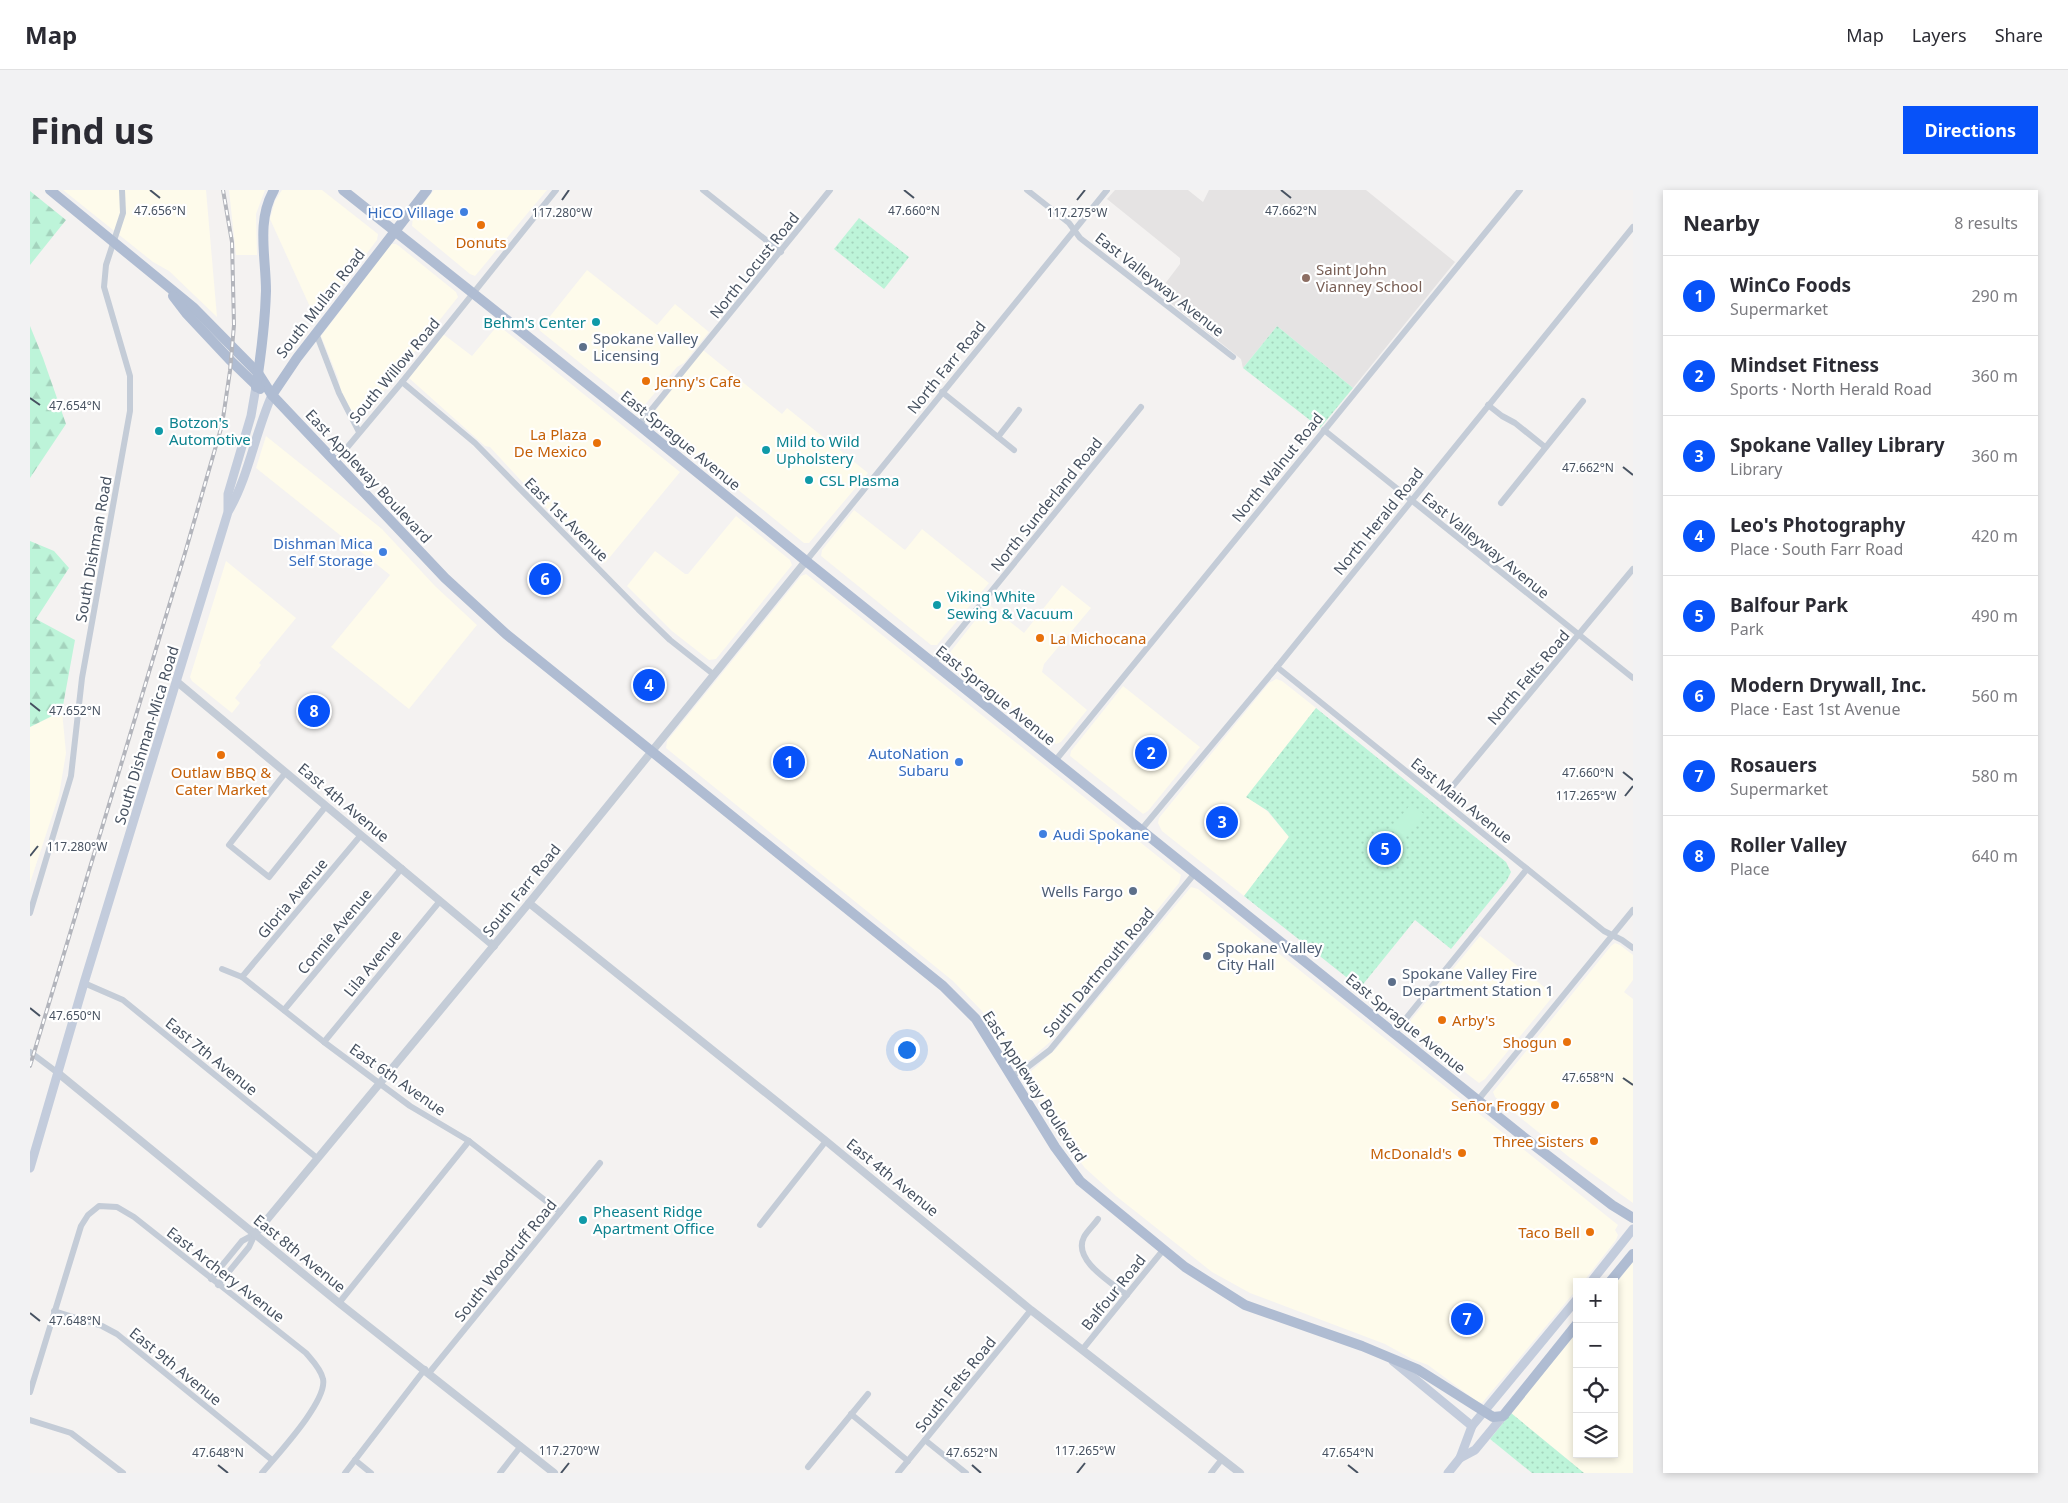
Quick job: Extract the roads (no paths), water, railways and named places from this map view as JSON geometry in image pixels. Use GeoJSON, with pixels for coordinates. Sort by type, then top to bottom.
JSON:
{"type":"FeatureCollection","features":[{"type":"Feature","properties":{"kind":"main road","name":"East Appleway Boulevard"},"geometry":{"type":"LineString","coordinates":[[50,190],[193,307],[258,373],[272,395],[445,578],[506,634],[943,986],[976,1019],[1055,1148],[1080,1181],[1210,1284],[1245,1305],[1362,1346],[1417,1369],[1493,1417],[1503,1416]]}},
{"type":"Feature","properties":{"kind":"main road"},"geometry":{"type":"LineString","coordinates":[[256,387],[264,332],[266,292],[263,220],[269,199],[274,190]]}},
{"type":"Feature","properties":{"kind":"main road","name":"East Sprague Avenue"},"geometry":{"type":"LineString","coordinates":[[343,190],[639,425],[1054,761],[1583,1184],[1633,1218]]}},
{"type":"Feature","properties":{"kind":"main road","name":"South Mullan Road"},"geometry":{"type":"LineString","coordinates":[[272,395],[288,369],[427,190]]}},
{"type":"Feature","properties":{"kind":"main road","name":"East Appleway Boulevard"},"geometry":{"type":"LineString","coordinates":[[162,281],[186,313],[256,387],[272,395]]}},
{"type":"Feature","properties":{"kind":"main road","name":"South Dishman-Mica Road"},"geometry":{"type":"LineString","coordinates":[[228,512],[228,494],[251,416],[256,387]]}},
{"type":"Feature","properties":{"kind":"main road","name":"South Dishman-Mica Road"},"geometry":{"type":"LineString","coordinates":[[30,1168],[84,983],[228,512],[237,496],[260,424],[272,395]]}},
{"type":"Feature","properties":{"kind":"main road"},"geometry":{"type":"LineString","coordinates":[[1594,1278],[1633,1229]]}},
{"type":"Feature","properties":{"kind":"main road"},"geometry":{"type":"LineString","coordinates":[[1613,1278],[1633,1254]]}},
{"type":"Feature","properties":{"kind":"main road"},"geometry":{"type":"LineString","coordinates":[[1448,1473],[1460,1458],[1472,1426],[1573,1304]]}},
{"type":"Feature","properties":{"kind":"main road"},"geometry":{"type":"LineString","coordinates":[[1460,1458],[1475,1450],[1573,1329]]}},
{"type":"Feature","properties":{"kind":"main road","name":"East Appleway Boulevard"},"geometry":{"type":"LineString","coordinates":[[1390,1358],[1472,1426]]}},
{"type":"Feature","properties":{"kind":"street","name":"South Dishman Road"},"geometry":{"type":"LineString","coordinates":[[30,913],[70,776],[82,678],[130,411],[130,376],[104,287],[106,265],[123,213],[122,190]]}},
{"type":"Feature","properties":{"kind":"street","name":"South Willow Road"},"geometry":{"type":"LineString","coordinates":[[335,462],[402,382],[556,190]]}},
{"type":"Feature","properties":{"kind":"street"},"geometry":{"type":"LineString","coordinates":[[703,190],[781,252]]}},
{"type":"Feature","properties":{"kind":"street","name":"North Locust Road"},"geometry":{"type":"LineString","coordinates":[[639,425],[830,190]]}},
{"type":"Feature","properties":{"kind":"street","name":"East Valleyway Avenue"},"geometry":{"type":"LineString","coordinates":[[1027,190],[1069,224],[1080,238],[1233,357]]}},
{"type":"Feature","properties":{"kind":"street","name":"North Farr Road"},"geometry":{"type":"LineString","coordinates":[[806,561],[1107,190]]}},
{"type":"Feature","properties":{"kind":"street","name":"North Walnut Road"},"geometry":{"type":"LineString","coordinates":[[1054,761],[1520,190]]}},
{"type":"Feature","properties":{"kind":"street","name":"North Herald Road"},"geometry":{"type":"LineString","coordinates":[[1141,830],[1277,666],[1633,228]]}},
{"type":"Feature","properties":{"kind":"street"},"geometry":{"type":"LineString","coordinates":[[316,333],[339,393],[359,432]]}},
{"type":"Feature","properties":{"kind":"street","name":"East 1st Avenue"},"geometry":{"type":"LineString","coordinates":[[402,382],[475,443],[644,615],[670,640],[712,674]]}},
{"type":"Feature","properties":{"kind":"street"},"geometry":{"type":"LineString","coordinates":[[942,392],[1014,450]]}},
{"type":"Feature","properties":{"kind":"street"},"geometry":{"type":"LineString","coordinates":[[1501,503],[1583,401]]}},
{"type":"Feature","properties":{"kind":"street"},"geometry":{"type":"LineString","coordinates":[[1488,405],[1515,423],[1545,447]]}},
{"type":"Feature","properties":{"kind":"street","name":"North Sunderland Road"},"geometry":{"type":"LineString","coordinates":[[933,663],[1141,407]]}},
{"type":"Feature","properties":{"kind":"street"},"geometry":{"type":"LineString","coordinates":[[998,437],[1019,410]]}},
{"type":"Feature","properties":{"kind":"street","name":"East Valleyway Avenue"},"geometry":{"type":"LineString","coordinates":[[1324,430],[1633,678]]}},
{"type":"Feature","properties":{"kind":"street","name":"South Farr Road"},"geometry":{"type":"LineString","coordinates":[[218,1285],[249,1247],[255,1234],[494,946],[712,674],[806,561]]}},
{"type":"Feature","properties":{"kind":"street","name":"North Felts Road"},"geometry":{"type":"LineString","coordinates":[[1442,799],[1580,636],[1633,570]]}},
{"type":"Feature","properties":{"kind":"street","name":"East Main Avenue"},"geometry":{"type":"LineString","coordinates":[[1277,666],[1527,869],[1612,936],[1633,948]]}},
{"type":"Feature","properties":{"kind":"street","name":"East 4th Avenue"},"geometry":{"type":"LineString","coordinates":[[176,681],[494,946]]}},
{"type":"Feature","properties":{"kind":"street"},"geometry":{"type":"LineString","coordinates":[[286,772],[229,844],[269,876],[326,806]]}},
{"type":"Feature","properties":{"kind":"street","name":"Gloria Avenue"},"geometry":{"type":"LineString","coordinates":[[242,977],[361,835]]}},
{"type":"Feature","properties":{"kind":"street","name":"Connie Avenue"},"geometry":{"type":"LineString","coordinates":[[284,1010],[402,868]]}},
{"type":"Feature","properties":{"kind":"street"},"geometry":{"type":"LineString","coordinates":[[1395,1032],[1527,869]]}},
{"type":"Feature","properties":{"kind":"street","name":"South Dartmouth Road"},"geometry":{"type":"LineString","coordinates":[[1012,1076],[1025,1069],[1050,1050],[1195,873]]}},
{"type":"Feature","properties":{"kind":"street","name":"Lila Avenue"},"geometry":{"type":"LineString","coordinates":[[324,1042],[440,900]]}},
{"type":"Feature","properties":{"kind":"street","name":"East 4th Avenue"},"geometry":{"type":"LineString","coordinates":[[528,904],[826,1141],[1082,1350],[1240,1473]]}},
{"type":"Feature","properties":{"kind":"street"},"geometry":{"type":"LineString","coordinates":[[1478,1100],[1633,910]]}},
{"type":"Feature","properties":{"kind":"street","name":"East 6th Avenue"},"geometry":{"type":"LineString","coordinates":[[222,969],[242,977],[324,1042],[410,1106],[469,1141],[560,1212]]}},
{"type":"Feature","properties":{"kind":"street","name":"East 7th Avenue"},"geometry":{"type":"LineString","coordinates":[[84,983],[123,1000],[317,1158]]}},
{"type":"Feature","properties":{"kind":"street","name":"East 8th Avenue"},"geometry":{"type":"LineString","coordinates":[[30,1052],[339,1303],[554,1473]]}},
{"type":"Feature","properties":{"kind":"street"},"geometry":{"type":"LineString","coordinates":[[339,1303],[469,1141]]}},
{"type":"Feature","properties":{"kind":"street"},"geometry":{"type":"LineString","coordinates":[[760,1225],[826,1141]]}},
{"type":"Feature","properties":{"kind":"street","name":"South Woodruff Road"},"geometry":{"type":"LineString","coordinates":[[345,1473],[600,1162]]}},
{"type":"Feature","properties":{"kind":"street","name":"East Archery Avenue"},"geometry":{"type":"LineString","coordinates":[[54,1311],[81,1226],[88,1215],[99,1206],[117,1207],[134,1217],[306,1353],[317,1366],[324,1380],[314,1409],[272,1460]]}},
{"type":"Feature","properties":{"kind":"street"},"geometry":{"type":"LineString","coordinates":[[1098,1219],[1084,1237],[1081,1246],[1082,1255],[1089,1264],[1127,1295]]}},
{"type":"Feature","properties":{"kind":"street","name":"South Farr Road"},"geometry":{"type":"LineString","coordinates":[[211,1279],[242,1241],[255,1234]]}},
{"type":"Feature","properties":{"kind":"street","name":"Balfour Road"},"geometry":{"type":"LineString","coordinates":[[1082,1350],[1164,1249]]}},
{"type":"Feature","properties":{"kind":"street","name":"South Felts Road"},"geometry":{"type":"LineString","coordinates":[[898,1473],[1032,1310]]}},
{"type":"Feature","properties":{"kind":"street"},"geometry":{"type":"LineString","coordinates":[[30,1392],[54,1311]]}},
{"type":"Feature","properties":{"kind":"street","name":"East 9th Avenue"},"geometry":{"type":"LineString","coordinates":[[54,1311],[102,1326],[117,1334],[272,1460]]}},
{"type":"Feature","properties":{"kind":"street"},"geometry":{"type":"LineString","coordinates":[[808,1467],[868,1394]]}},
{"type":"Feature","properties":{"kind":"street"},"geometry":{"type":"LineString","coordinates":[[851,1414],[908,1461]]}},
{"type":"Feature","properties":{"kind":"street"},"geometry":{"type":"LineString","coordinates":[[30,1420],[71,1433],[123,1473]]}},
{"type":"Feature","properties":{"kind":"street"},"geometry":{"type":"LineString","coordinates":[[925,1440],[966,1473]]}},
{"type":"Feature","properties":{"kind":"street"},"geometry":{"type":"LineString","coordinates":[[500,1473],[521,1446]]}},
{"type":"Feature","properties":{"kind":"street"},"geometry":{"type":"LineString","coordinates":[[1210,1473],[1222,1459]]}},
{"type":"Feature","properties":{"kind":"street"},"geometry":{"type":"LineString","coordinates":[[262,1473],[272,1460]]}},
{"type":"Feature","properties":{"kind":"street"},"geometry":{"type":"LineString","coordinates":[[355,1460],[371,1473]]}},
{"type":"Feature","properties":{"kind":"railway"},"geometry":{"type":"LineString","coordinates":[[30,1066],[222,425],[230,371],[234,325],[232,242],[223,190]]}},
{"type":"Feature","properties":{"kind":"place","name":"HiCO Village"},"geometry":{"type":"Point","coordinates":[464,212]}},
{"type":"Feature","properties":{"kind":"place","name":"Donuts"},"geometry":{"type":"Point","coordinates":[481,225]}},
{"type":"Feature","properties":{"kind":"place","name":"Saint John Vianney School"},"geometry":{"type":"Point","coordinates":[1306,278]}},
{"type":"Feature","properties":{"kind":"place","name":"Behm's Center"},"geometry":{"type":"Point","coordinates":[596,322]}},
{"type":"Feature","properties":{"kind":"place","name":"Spokane Valley Licensing"},"geometry":{"type":"Point","coordinates":[583,347]}},
{"type":"Feature","properties":{"kind":"place","name":"Jenny's Cafe"},"geometry":{"type":"Point","coordinates":[646,381]}},
{"type":"Feature","properties":{"kind":"place","name":"Botzon's Automotive"},"geometry":{"type":"Point","coordinates":[159,431]}},
{"type":"Feature","properties":{"kind":"place","name":"La Plaza De Mexico"},"geometry":{"type":"Point","coordinates":[597,443]}},
{"type":"Feature","properties":{"kind":"place","name":"Mild to Wild Upholstery"},"geometry":{"type":"Point","coordinates":[766,450]}},
{"type":"Feature","properties":{"kind":"place","name":"CSL Plasma"},"geometry":{"type":"Point","coordinates":[809,480]}},
{"type":"Feature","properties":{"kind":"place","name":"Dishman Mica Self Storage"},"geometry":{"type":"Point","coordinates":[383,552]}},
{"type":"Feature","properties":{"kind":"place","name":"Modern Drywall, Inc."},"geometry":{"type":"Point","coordinates":[545,579]}},
{"type":"Feature","properties":{"kind":"place","name":"Viking White Sewing & Vacuum"},"geometry":{"type":"Point","coordinates":[937,605]}},
{"type":"Feature","properties":{"kind":"place","name":"La Michocana"},"geometry":{"type":"Point","coordinates":[1040,638]}},
{"type":"Feature","properties":{"kind":"place","name":"Leo's Photography"},"geometry":{"type":"Point","coordinates":[649,685]}},
{"type":"Feature","properties":{"kind":"place","name":"Roller Valley"},"geometry":{"type":"Point","coordinates":[314,711]}},
{"type":"Feature","properties":{"kind":"place","name":"Mindset Fitness"},"geometry":{"type":"Point","coordinates":[1151,753]}},
{"type":"Feature","properties":{"kind":"place","name":"Outlaw BBQ & Cater Market"},"geometry":{"type":"Point","coordinates":[221,755]}},
{"type":"Feature","properties":{"kind":"place","name":"WinCo Foods"},"geometry":{"type":"Point","coordinates":[789,762]}},
{"type":"Feature","properties":{"kind":"place","name":"AutoNation Subaru"},"geometry":{"type":"Point","coordinates":[959,762]}},
{"type":"Feature","properties":{"kind":"place","name":"Spokane Valley Library"},"geometry":{"type":"Point","coordinates":[1222,822]}},
{"type":"Feature","properties":{"kind":"place","name":"Audi Spokane"},"geometry":{"type":"Point","coordinates":[1043,834]}},
{"type":"Feature","properties":{"kind":"place","name":"Balfour Park"},"geometry":{"type":"Point","coordinates":[1385,849]}},
{"type":"Feature","properties":{"kind":"place","name":"Wells Fargo"},"geometry":{"type":"Point","coordinates":[1133,891]}},
{"type":"Feature","properties":{"kind":"place","name":"Spokane Valley City Hall"},"geometry":{"type":"Point","coordinates":[1207,956]}},
{"type":"Feature","properties":{"kind":"place","name":"Spokane Valley Fire Department Station 1"},"geometry":{"type":"Point","coordinates":[1392,982]}},
{"type":"Feature","properties":{"kind":"place","name":"Arby's"},"geometry":{"type":"Point","coordinates":[1442,1020]}},
{"type":"Feature","properties":{"kind":"place","name":"Shogun"},"geometry":{"type":"Point","coordinates":[1567,1042]}},
{"type":"Feature","properties":{"kind":"place","name":"Señor Froggy"},"geometry":{"type":"Point","coordinates":[1555,1105]}},
{"type":"Feature","properties":{"kind":"place","name":"Three Sisters"},"geometry":{"type":"Point","coordinates":[1594,1141]}},
{"type":"Feature","properties":{"kind":"place","name":"McDonald's"},"geometry":{"type":"Point","coordinates":[1462,1153]}},
{"type":"Feature","properties":{"kind":"place","name":"Pheasent Ridge Apartment Office"},"geometry":{"type":"Point","coordinates":[583,1220]}},
{"type":"Feature","properties":{"kind":"place","name":"Taco Bell"},"geometry":{"type":"Point","coordinates":[1590,1232]}},
{"type":"Feature","properties":{"kind":"place","name":"Rosauers"},"geometry":{"type":"Point","coordinates":[1467,1319]}}]}
